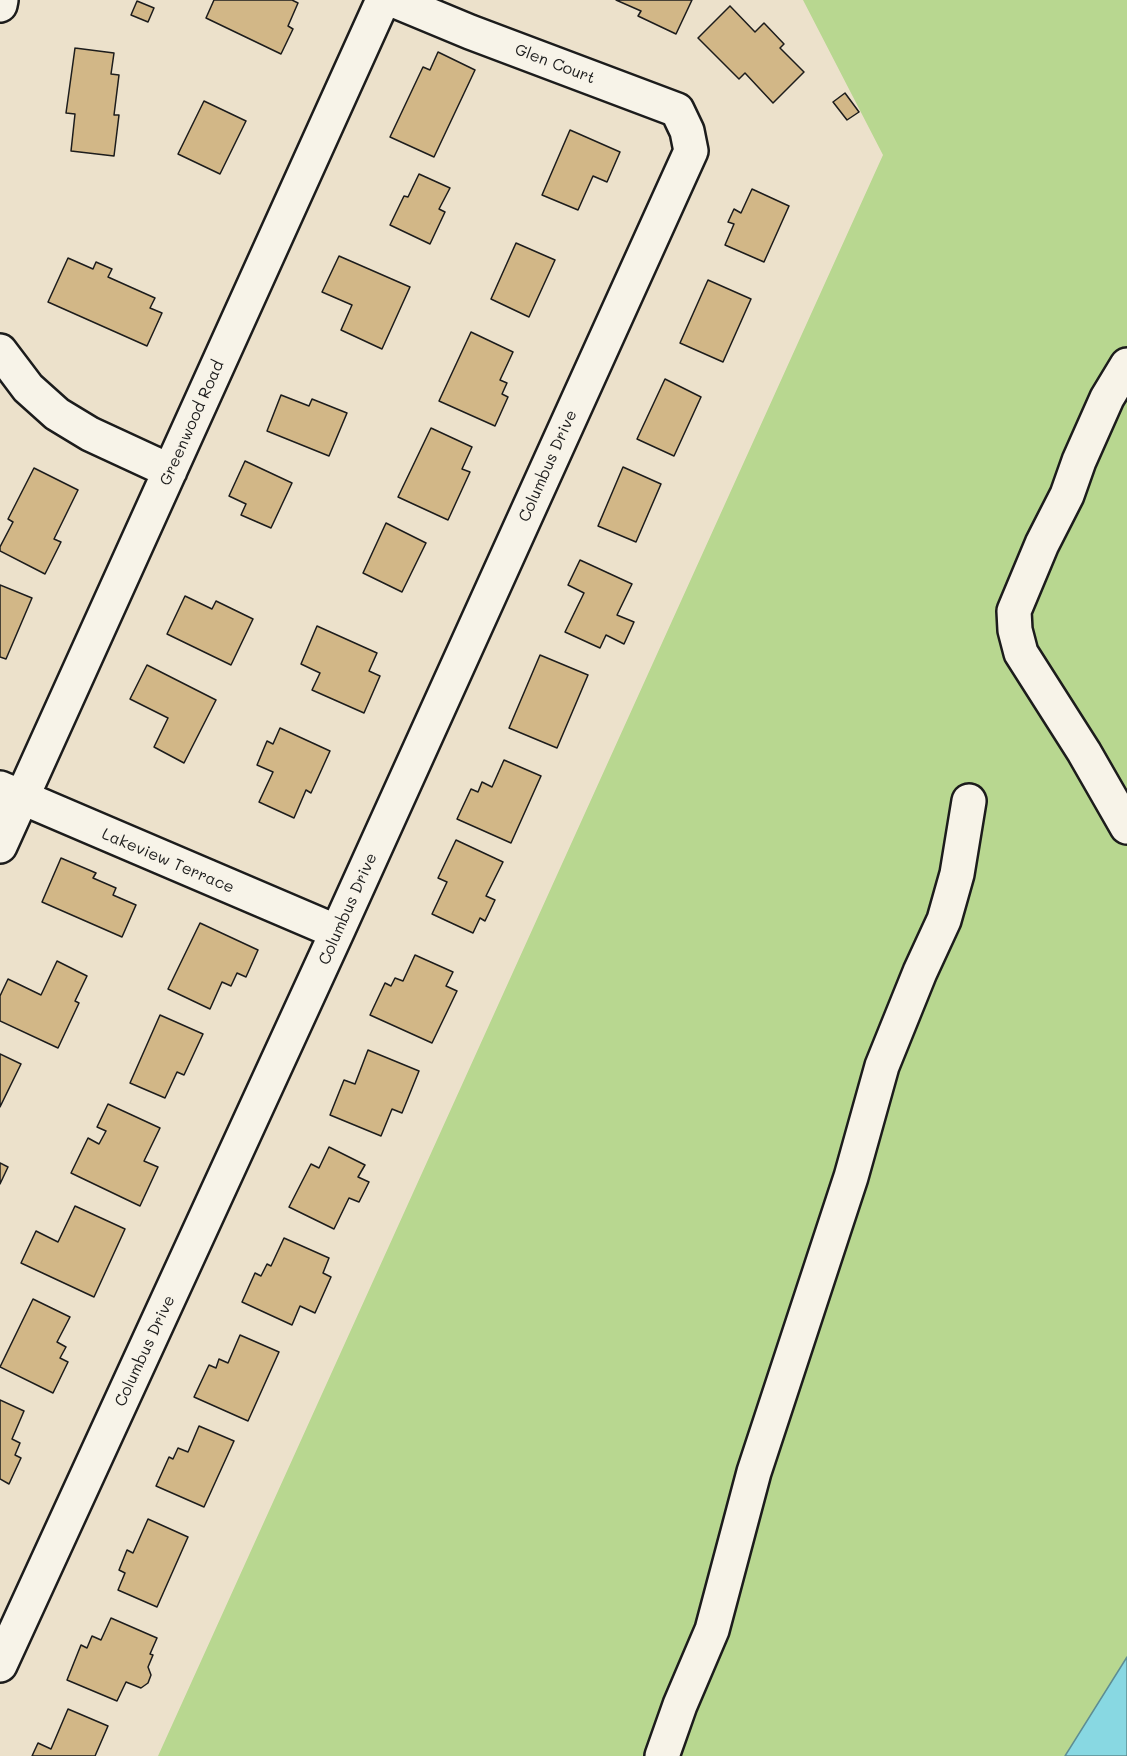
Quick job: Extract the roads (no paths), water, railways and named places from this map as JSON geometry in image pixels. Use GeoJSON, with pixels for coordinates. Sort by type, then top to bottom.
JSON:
{"type":"FeatureCollection","features":[{"type":"Feature","properties":{"kind":"street"},"geometry":{"type":"LineString","coordinates":[[0,5],[1,0]]}},
{"type":"Feature","properties":{"kind":"street","name":"Greenwood Road"},"geometry":{"type":"LineString","coordinates":[[0,846],[11,794],[170,471],[383,0]]}},
{"type":"Feature","properties":{"kind":"street","name":"Glen Court"},"geometry":{"type":"LineString","coordinates":[[393,0],[480,36],[677,110],[687,131],[692,151]]}},
{"type":"Feature","properties":{"kind":"street","name":"Columbus Drive"},"geometry":{"type":"LineString","coordinates":[[0,1665],[692,151]]}},
{"type":"Feature","properties":{"kind":"street"},"geometry":{"type":"LineString","coordinates":[[0,351],[28,388],[57,414],[90,434],[170,471]]}},
{"type":"Feature","properties":{"kind":"street"},"geometry":{"type":"LineString","coordinates":[[1127,365],[1107,398],[1079,461],[1067,495],[1042,544],[1014,611],[1014,630],[1021,653],[1084,752],[1127,827]]}},
{"type":"Feature","properties":{"kind":"street","name":"Lakeview Terrace"},"geometry":{"type":"LineString","coordinates":[[11,794],[337,932]]}},
{"type":"Feature","properties":{"kind":"street"},"geometry":{"type":"LineString","coordinates":[[662,1756],[680,1705],[712,1630],[754,1472],[851,1177],[882,1066],[944,920],[957,874],[969,801]]}},
{"type":"Feature","properties":{"kind":"water"},"geometry":{"type":"Polygon","coordinates":[[[1127,1657],[1127,1756],[1065,1756],[1127,1657]]]}}]}
